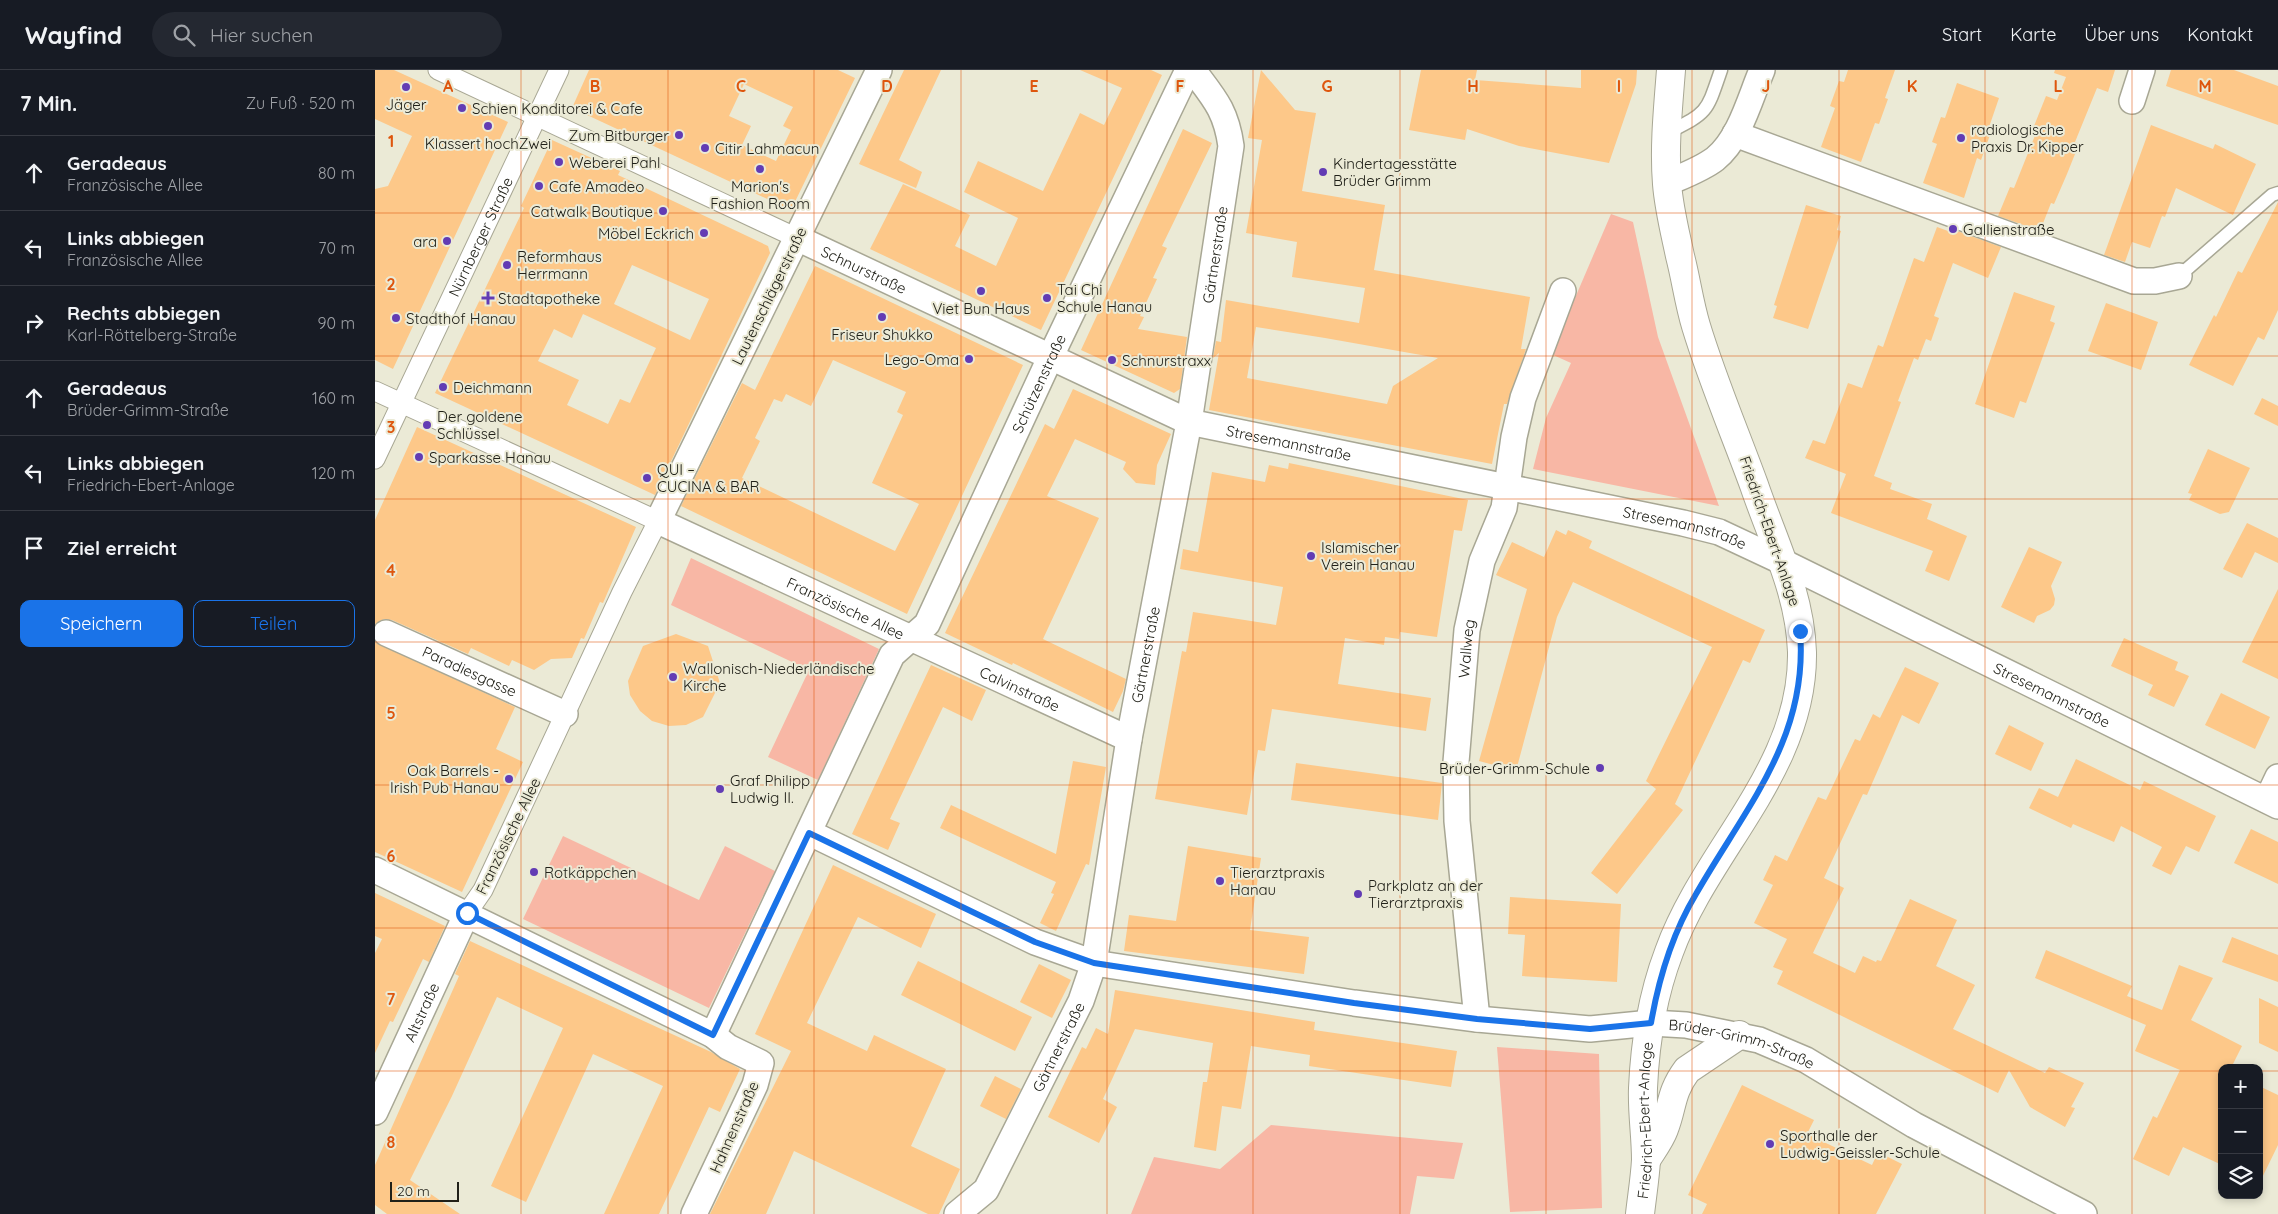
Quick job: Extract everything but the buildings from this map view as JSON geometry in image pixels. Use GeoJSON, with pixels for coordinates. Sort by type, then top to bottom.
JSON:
{"type":"FeatureCollection","features":[{"type":"Feature","properties":{"kind":"main road","name":"Friedrich-Ebert-Anlage"},"geometry":{"type":"LineString","coordinates":[[1640,1214],[1646,1160],[1643,1089],[1651,1023],[1663,967],[1680,923],[1696,894],[1751,807],[1774,766],[1794,710],[1800,680],[1802,652],[1795,597],[1696,326],[1670,207],[1667,183],[1667,133],[1671,70]]}},
{"type":"Feature","properties":{"kind":"main road"},"geometry":{"type":"LineString","coordinates":[[1646,1160],[1664,1130],[1674,1089],[1681,1078],[1687,1070],[1739,1035]]}},
{"type":"Feature","properties":{"kind":"street","name":"Schnurstraße"},"geometry":{"type":"LineString","coordinates":[[438,70],[1189,422]]}},
{"type":"Feature","properties":{"kind":"street","name":"Nürnberger Straße"},"geometry":{"type":"LineString","coordinates":[[375,459],[559,70]]}},
{"type":"Feature","properties":{"kind":"street","name":"Lautenschlägerstraße"},"geometry":{"type":"LineString","coordinates":[[658,521],[879,70]]}},
{"type":"Feature","properties":{"kind":"street","name":"Schützenstraße"},"geometry":{"type":"LineString","coordinates":[[911,639],[927,624],[1050,358],[1188,70]]}},
{"type":"Feature","properties":{"kind":"street","name":"Gärtnerstraße"},"geometry":{"type":"LineString","coordinates":[[957,1214],[986,1190],[1081,1001],[1094,963],[1129,740],[1189,422],[1231,146],[1228,124],[1221,108],[1193,70]]}},
{"type":"Feature","properties":{"kind":"street"},"geometry":{"type":"LineString","coordinates":[[1667,183],[1715,159],[1735,134],[1763,70]]}},
{"type":"Feature","properties":{"kind":"street"},"geometry":{"type":"LineString","coordinates":[[2132,101],[2142,70]]}},
{"type":"Feature","properties":{"kind":"street"},"geometry":{"type":"LineString","coordinates":[[1735,134],[2134,281],[2155,281],[2179,276]]}},
{"type":"Feature","properties":{"kind":"street","name":"Wallweg"},"geometry":{"type":"LineString","coordinates":[[1477,1019],[1457,821],[1456,762],[1467,630],[1482,560],[1504,508],[1514,437],[1523,398],[1563,291]]}},
{"type":"Feature","properties":{"kind":"street"},"geometry":{"type":"LineString","coordinates":[[375,391],[658,521]]}},
{"type":"Feature","properties":{"kind":"street","name":"Stresemannstraße"},"geometry":{"type":"LineString","coordinates":[[1189,422],[1625,510],[1719,532],[2272,803]]}},
{"type":"Feature","properties":{"kind":"street","name":"Französische Allee"},"geometry":{"type":"LineString","coordinates":[[467,913],[483,890],[622,592],[658,521],[911,639],[892,654],[713,1035]]}},
{"type":"Feature","properties":{"kind":"street","name":"Paradiesgasse"},"geometry":{"type":"LineString","coordinates":[[381,630],[565,714]]}},
{"type":"Feature","properties":{"kind":"street","name":"Calvinstraße"},"geometry":{"type":"LineString","coordinates":[[911,639],[1129,740]]}},
{"type":"Feature","properties":{"kind":"street"},"geometry":{"type":"LineString","coordinates":[[2272,803],[2278,777]]}},
{"type":"Feature","properties":{"kind":"street","name":"Brüder-Grimm-Straße"},"geometry":{"type":"LineString","coordinates":[[809,833],[1035,942],[1094,963],[1354,1003],[1477,1019],[1590,1029],[1651,1023],[1686,1024],[1759,1040],[1806,1060],[1901,1118],[2084,1214]]}},
{"type":"Feature","properties":{"kind":"street"},"geometry":{"type":"LineString","coordinates":[[375,870],[467,913],[713,1035]]}},
{"type":"Feature","properties":{"kind":"street","name":"Altstraße"},"geometry":{"type":"LineString","coordinates":[[375,1112],[467,913]]}},
{"type":"Feature","properties":{"kind":"street","name":"Hahnenstraße"},"geometry":{"type":"LineString","coordinates":[[694,1214],[755,1085],[761,1063],[727,1047],[713,1035]]}},
{"type":"Feature","properties":{"kind":"lane"},"geometry":{"type":"LineString","coordinates":[[1667,133],[1700,116],[1711,100],[1721,70]]}},
{"type":"Feature","properties":{"kind":"lane"},"geometry":{"type":"LineString","coordinates":[[2179,276],[2272,195],[2278,193]]}},
{"type":"Feature","properties":{"kind":"shaded area"},"geometry":{"type":"Polygon","coordinates":[[[1611,214],[1633,222],[1658,337],[1719,506],[1533,469],[1546,418],[1571,363],[1551,354],[1611,214]]]}},
{"type":"Feature","properties":{"kind":"shaded area"},"geometry":{"type":"Polygon","coordinates":[[[691,558],[879,649],[818,780],[768,757],[809,670],[671,605],[691,558]]]}},
{"type":"Feature","properties":{"kind":"shaded area"},"geometry":{"type":"Polygon","coordinates":[[[563,836],[699,900],[725,846],[775,871],[709,1008],[523,919],[563,836]]]}},
{"type":"Feature","properties":{"kind":"shaded area"},"geometry":{"type":"Polygon","coordinates":[[[1497,1047],[1599,1054],[1602,1208],[1510,1212],[1497,1047]]]}},
{"type":"Feature","properties":{"kind":"shaded area"},"geometry":{"type":"Polygon","coordinates":[[[1271,1125],[1463,1143],[1454,1179],[1417,1176],[1410,1214],[1131,1214],[1154,1157],[1220,1169],[1271,1125]]]}},
{"type":"Feature","properties":{"kind":"place","name":"Jäger"},"geometry":{"type":"Point","coordinates":[406,87]}},
{"type":"Feature","properties":{"kind":"place","name":"Schien Konditorei & Cafe"},"geometry":{"type":"Point","coordinates":[462,108]}},
{"type":"Feature","properties":{"kind":"place","name":"Klassert hochZwei"},"geometry":{"type":"Point","coordinates":[488,126]}},
{"type":"Feature","properties":{"kind":"place","name":"Zum Bitburger"},"geometry":{"type":"Point","coordinates":[679,135]}},
{"type":"Feature","properties":{"kind":"place","name":"radiologische Praxis Dr. Kipper"},"geometry":{"type":"Point","coordinates":[1961,138]}},
{"type":"Feature","properties":{"kind":"place","name":"Citir Lahmacun"},"geometry":{"type":"Point","coordinates":[705,148]}},
{"type":"Feature","properties":{"kind":"place","name":"Weberei Pahl"},"geometry":{"type":"Point","coordinates":[559,162]}},
{"type":"Feature","properties":{"kind":"place","name":"Marion's Fashion Room"},"geometry":{"type":"Point","coordinates":[760,169]}},
{"type":"Feature","properties":{"kind":"place","name":"Kindertagesstätte Brüder Grimm"},"geometry":{"type":"Point","coordinates":[1323,172]}},
{"type":"Feature","properties":{"kind":"place","name":"Cafe Amadeo"},"geometry":{"type":"Point","coordinates":[539,186]}},
{"type":"Feature","properties":{"kind":"place","name":"Catwalk Boutique"},"geometry":{"type":"Point","coordinates":[663,211]}},
{"type":"Feature","properties":{"kind":"place","name":"Gallienstraße"},"geometry":{"type":"Point","coordinates":[1953,229]}},
{"type":"Feature","properties":{"kind":"place","name":"Möbel Eckrich"},"geometry":{"type":"Point","coordinates":[704,233]}},
{"type":"Feature","properties":{"kind":"place","name":"ara"},"geometry":{"type":"Point","coordinates":[447,241]}},
{"type":"Feature","properties":{"kind":"place","name":"Reformhaus Herrmann"},"geometry":{"type":"Point","coordinates":[507,265]}},
{"type":"Feature","properties":{"kind":"place","name":"Viet Bun Haus"},"geometry":{"type":"Point","coordinates":[981,291]}},
{"type":"Feature","properties":{"kind":"place","name":"Stadtapotheke"},"geometry":{"type":"Point","coordinates":[488,298]}},
{"type":"Feature","properties":{"kind":"place","name":"Tai Chi Schule Hanau"},"geometry":{"type":"Point","coordinates":[1047,298]}},
{"type":"Feature","properties":{"kind":"place","name":"Friseur Shukko"},"geometry":{"type":"Point","coordinates":[882,317]}},
{"type":"Feature","properties":{"kind":"place","name":"Stadthof Hanau"},"geometry":{"type":"Point","coordinates":[396,318]}},
{"type":"Feature","properties":{"kind":"place","name":"Lego-Oma"},"geometry":{"type":"Point","coordinates":[969,359]}},
{"type":"Feature","properties":{"kind":"place","name":"Schnurstraxx"},"geometry":{"type":"Point","coordinates":[1112,360]}},
{"type":"Feature","properties":{"kind":"place","name":"Deichmann"},"geometry":{"type":"Point","coordinates":[443,387]}},
{"type":"Feature","properties":{"kind":"place","name":"Der goldene Schlüssel"},"geometry":{"type":"Point","coordinates":[427,425]}},
{"type":"Feature","properties":{"kind":"place","name":"Sparkasse Hanau"},"geometry":{"type":"Point","coordinates":[419,457]}},
{"type":"Feature","properties":{"kind":"place","name":"QUI – CUCINA & BAR"},"geometry":{"type":"Point","coordinates":[647,478]}},
{"type":"Feature","properties":{"kind":"place","name":"Islamischer Verein Hanau"},"geometry":{"type":"Point","coordinates":[1311,556]}},
{"type":"Feature","properties":{"kind":"place","name":"Wallonisch-Niederländische Kirche"},"geometry":{"type":"Point","coordinates":[673,677]}},
{"type":"Feature","properties":{"kind":"place","name":"Brüder-Grimm-Schule"},"geometry":{"type":"Point","coordinates":[1600,768]}},
{"type":"Feature","properties":{"kind":"place","name":"Oak Barrels - Irish Pub Hanau"},"geometry":{"type":"Point","coordinates":[509,779]}},
{"type":"Feature","properties":{"kind":"place","name":"Graf Philipp Ludwig II."},"geometry":{"type":"Point","coordinates":[720,789]}},
{"type":"Feature","properties":{"kind":"place","name":"Rotkäppchen"},"geometry":{"type":"Point","coordinates":[534,872]}},
{"type":"Feature","properties":{"kind":"place","name":"Tierarztpraxis Hanau"},"geometry":{"type":"Point","coordinates":[1220,881]}},
{"type":"Feature","properties":{"kind":"place","name":"Parkplatz an der Tierarztpraxis"},"geometry":{"type":"Point","coordinates":[1358,894]}},
{"type":"Feature","properties":{"kind":"place","name":"Sporthalle der Ludwig-Geissler-Schule"},"geometry":{"type":"Point","coordinates":[1770,1144]}},
{"type":"Feature","properties":{"kind":"route"},"geometry":{"type":"LineString","coordinates":[[467,913],[713,1035],[809,833],[1035,942],[1094,963],[1243,987],[1477,1019],[1590,1029],[1651,1023],[1663,967],[1680,923],[1751,807],[1774,766],[1785,739],[1794,710],[1800,680],[1802,652],[1800,631]]}}]}
